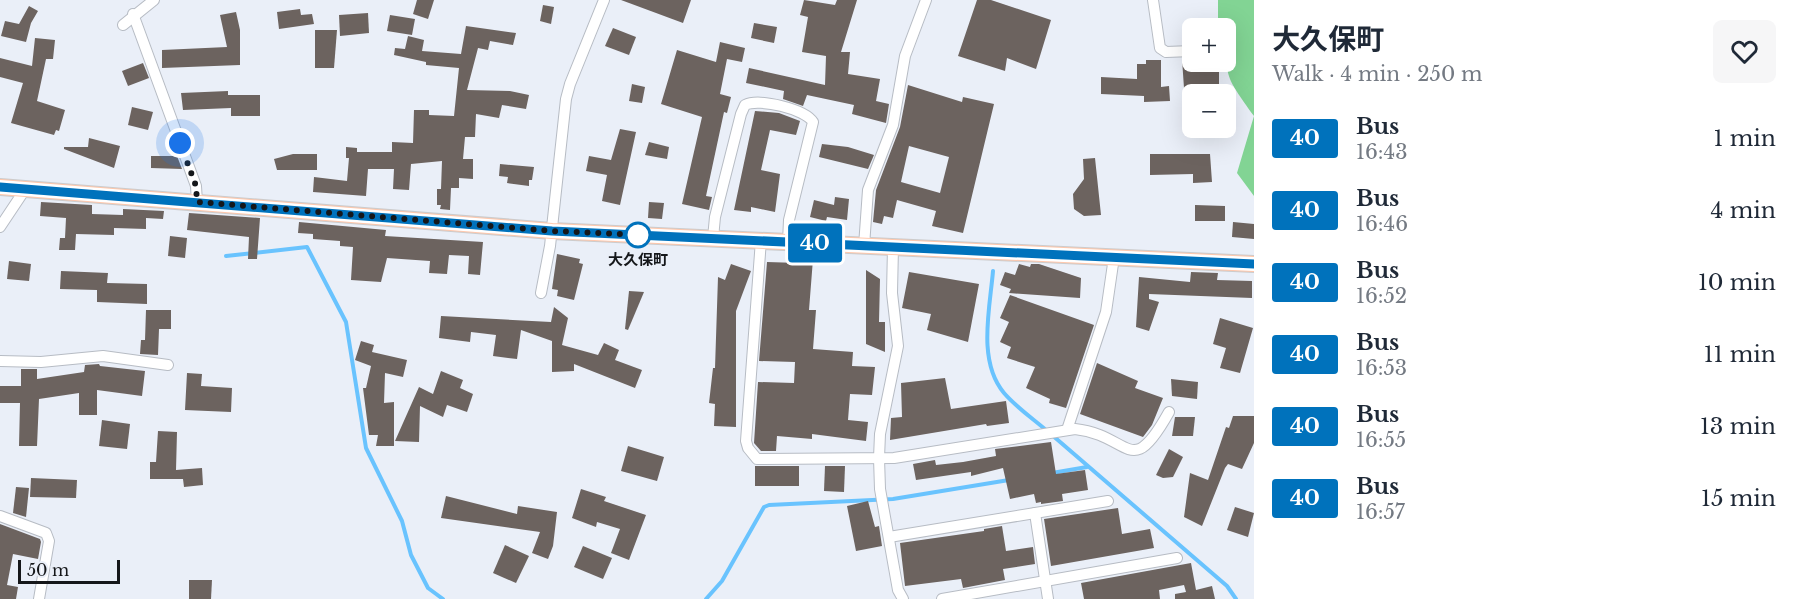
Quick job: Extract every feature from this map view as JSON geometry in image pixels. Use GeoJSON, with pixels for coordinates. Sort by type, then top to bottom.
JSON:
{"type":"FeatureCollection","features":[{"type":"Feature","properties":{"kind":"main road"},"geometry":{"type":"LineString","coordinates":[[0,187],[552,231],[1254,264]]}},
{"type":"Feature","properties":{"kind":"street"},"geometry":{"type":"LineString","coordinates":[[123,25],[133,14],[154,0]]}},
{"type":"Feature","properties":{"kind":"street"},"geometry":{"type":"LineString","coordinates":[[541,293],[552,231],[566,99],[604,0]]}},
{"type":"Feature","properties":{"kind":"street"},"geometry":{"type":"LineString","coordinates":[[864,246],[868,190],[893,125],[905,56],[926,0]]}},
{"type":"Feature","properties":{"kind":"street"},"geometry":{"type":"LineString","coordinates":[[1153,0],[1160,48],[1166,52],[1182,51]]}},
{"type":"Feature","properties":{"kind":"street"},"geometry":{"type":"LineString","coordinates":[[133,14],[196,186],[197,202]]}},
{"type":"Feature","properties":{"kind":"street"},"geometry":{"type":"LineString","coordinates":[[713,238],[714,217],[741,114],[745,105],[758,102],[804,113],[813,123],[789,220],[788,242]]}},
{"type":"Feature","properties":{"kind":"street"},"geometry":{"type":"LineString","coordinates":[[0,228],[27,188]]}},
{"type":"Feature","properties":{"kind":"street"},"geometry":{"type":"LineString","coordinates":[[761,240],[746,441],[748,448],[757,459],[894,458],[1067,430],[1090,431],[1134,451],[1143,450],[1154,440],[1169,412]]}},
{"type":"Feature","properties":{"kind":"street"},"geometry":{"type":"LineString","coordinates":[[892,247],[892,293],[898,346],[880,434],[879,458],[880,489],[898,590],[903,599]]}},
{"type":"Feature","properties":{"kind":"street"},"geometry":{"type":"LineString","coordinates":[[1067,430],[1106,312],[1114,257]]}},
{"type":"Feature","properties":{"kind":"street"},"geometry":{"type":"LineString","coordinates":[[0,361],[41,362],[103,357],[168,365]]}},
{"type":"Feature","properties":{"kind":"street"},"geometry":{"type":"LineString","coordinates":[[889,537],[1108,501]]}},
{"type":"Feature","properties":{"kind":"street"},"geometry":{"type":"LineString","coordinates":[[1035,513],[1048,599]]}},
{"type":"Feature","properties":{"kind":"street"},"geometry":{"type":"LineString","coordinates":[[0,516],[46,533],[49,541],[39,599]]}},
{"type":"Feature","properties":{"kind":"street"},"geometry":{"type":"LineString","coordinates":[[942,599],[1177,558]]}},
{"type":"Feature","properties":{"kind":"green space"},"geometry":{"type":"Polygon","coordinates":[[[1218,0],[1254,0],[1254,116],[1237,92],[1236,84],[1233,84],[1228,72],[1236,72],[1236,18],[1218,18],[1218,0]]]}},
{"type":"Feature","properties":{"kind":"green space"},"geometry":{"type":"Polygon","coordinates":[[[1254,116],[1254,196],[1237,173],[1254,116]]]}},
{"type":"Feature","properties":{"kind":"building"},"geometry":{"type":"Polygon","coordinates":[[[417,0],[434,0],[428,19],[413,14],[417,0]]]}},
{"type":"Feature","properties":{"kind":"building"},"geometry":{"type":"Polygon","coordinates":[[[621,0],[691,0],[683,23],[621,0]]]}},
{"type":"Feature","properties":{"kind":"building"},"geometry":{"type":"Polygon","coordinates":[[[804,0],[835,5],[837,0],[857,0],[841,52],[850,52],[848,74],[880,79],[876,101],[889,104],[886,123],[852,114],[854,105],[807,95],[803,106],[783,99],[784,91],[746,83],[749,68],[825,85],[826,56],[802,52],[808,17],[800,15],[804,0]]]}},
{"type":"Feature","properties":{"kind":"building"},"geometry":{"type":"Polygon","coordinates":[[[977,0],[991,0],[1051,20],[1036,69],[1007,58],[1005,71],[958,56],[977,0]]]}},
{"type":"Feature","properties":{"kind":"building"},"geometry":{"type":"Polygon","coordinates":[[[543,5],[554,7],[551,24],[540,21],[543,5]]]}},
{"type":"Feature","properties":{"kind":"building"},"geometry":{"type":"Polygon","coordinates":[[[29,6],[38,11],[31,23],[26,42],[1,36],[5,21],[19,24],[29,6]]]}},
{"type":"Feature","properties":{"kind":"building"},"geometry":{"type":"Polygon","coordinates":[[[300,9],[301,15],[312,14],[314,24],[279,29],[277,12],[300,9]]]}},
{"type":"Feature","properties":{"kind":"building"},"geometry":{"type":"Polygon","coordinates":[[[236,12],[240,30],[240,65],[162,68],[162,50],[227,47],[220,15],[236,12]]]}},
{"type":"Feature","properties":{"kind":"building"},"geometry":{"type":"Polygon","coordinates":[[[368,13],[369,33],[340,36],[339,15],[368,13]]]}},
{"type":"Feature","properties":{"kind":"building"},"geometry":{"type":"Polygon","coordinates":[[[390,15],[415,19],[412,35],[387,31],[390,15]]]}},
{"type":"Feature","properties":{"kind":"building"},"geometry":{"type":"Polygon","coordinates":[[[754,23],[777,27],[774,43],[751,38],[754,23]]]}},
{"type":"Feature","properties":{"kind":"building"},"geometry":{"type":"Polygon","coordinates":[[[466,26],[516,33],[513,45],[490,41],[488,50],[478,48],[467,90],[510,91],[529,95],[526,109],[502,105],[499,118],[476,114],[475,137],[465,137],[463,159],[473,159],[473,179],[459,178],[459,188],[451,188],[450,210],[440,209],[441,205],[437,205],[437,189],[441,189],[442,161],[411,164],[409,190],[393,189],[394,169],[368,169],[366,196],[313,192],[314,177],[347,181],[349,158],[346,158],[346,147],[357,148],[357,152],[392,152],[392,142],[413,143],[414,110],[429,110],[429,115],[454,116],[459,68],[426,65],[426,62],[394,55],[395,48],[405,49],[408,36],[424,40],[422,51],[461,54],[466,26]]]}},
{"type":"Feature","properties":{"kind":"building"},"geometry":{"type":"Polygon","coordinates":[[[613,28],[636,37],[629,55],[605,46],[613,28]]]}},
{"type":"Feature","properties":{"kind":"building"},"geometry":{"type":"Polygon","coordinates":[[[315,30],[337,30],[334,68],[315,68],[315,30]]]}},
{"type":"Feature","properties":{"kind":"building"},"geometry":{"type":"Polygon","coordinates":[[[35,38],[55,40],[53,59],[46,59],[37,101],[65,110],[59,131],[56,130],[54,135],[11,123],[23,83],[0,77],[0,58],[32,66],[35,38]]]}},
{"type":"Feature","properties":{"kind":"building"},"geometry":{"type":"Polygon","coordinates":[[[720,42],[745,48],[742,62],[727,59],[720,94],[731,97],[727,113],[724,112],[706,196],[712,197],[709,210],[682,204],[702,117],[661,104],[677,50],[716,62],[720,42]]]}},
{"type":"Feature","properties":{"kind":"building"},"geometry":{"type":"Polygon","coordinates":[[[1146,60],[1161,60],[1161,87],[1169,86],[1170,101],[1144,102],[1144,96],[1101,94],[1101,77],[1137,79],[1137,64],[1146,64],[1146,60]]]}},
{"type":"Feature","properties":{"kind":"building"},"geometry":{"type":"Polygon","coordinates":[[[143,63],[149,78],[128,86],[122,71],[143,63]]]}},
{"type":"Feature","properties":{"kind":"building"},"geometry":{"type":"Polygon","coordinates":[[[1183,72],[1219,72],[1219,84],[1184,84],[1183,72]]]}},
{"type":"Feature","properties":{"kind":"building"},"geometry":{"type":"Polygon","coordinates":[[[632,84],[645,87],[642,103],[629,101],[632,84]]]}},
{"type":"Feature","properties":{"kind":"building"},"geometry":{"type":"Polygon","coordinates":[[[908,85],[962,102],[963,97],[994,104],[963,233],[932,226],[936,211],[897,200],[893,218],[884,216],[882,224],[873,222],[876,190],[900,127],[908,85]],[[909,146],[901,182],[940,193],[949,157],[909,146]]]}},
{"type":"Feature","properties":{"kind":"building"},"geometry":{"type":"Polygon","coordinates":[[[228,91],[228,95],[260,95],[260,116],[231,116],[231,108],[183,110],[181,93],[228,91]]]}},
{"type":"Feature","properties":{"kind":"building"},"geometry":{"type":"Polygon","coordinates":[[[132,107],[153,112],[148,130],[128,125],[132,107]]]}},
{"type":"Feature","properties":{"kind":"building"},"geometry":{"type":"Polygon","coordinates":[[[755,111],[779,113],[800,121],[796,135],[770,130],[761,170],[780,174],[775,212],[751,207],[751,212],[734,210],[755,111]]]}},
{"type":"Feature","properties":{"kind":"building"},"geometry":{"type":"Polygon","coordinates":[[[620,129],[636,132],[620,205],[602,201],[607,175],[586,171],[589,156],[611,160],[620,129]]]}},
{"type":"Feature","properties":{"kind":"building"},"geometry":{"type":"Polygon","coordinates":[[[89,138],[120,146],[114,168],[64,149],[64,147],[88,147],[89,138]]]}},
{"type":"Feature","properties":{"kind":"building"},"geometry":{"type":"Polygon","coordinates":[[[649,142],[669,147],[667,159],[645,155],[649,142]]]}},
{"type":"Feature","properties":{"kind":"building"},"geometry":{"type":"Polygon","coordinates":[[[822,144],[848,147],[874,155],[868,169],[819,157],[822,144]]]}},
{"type":"Feature","properties":{"kind":"building"},"geometry":{"type":"Polygon","coordinates":[[[293,154],[317,154],[317,170],[277,170],[274,159],[293,154]]]}},
{"type":"Feature","properties":{"kind":"building"},"geometry":{"type":"Polygon","coordinates":[[[1150,154],[1210,154],[1212,182],[1193,183],[1193,174],[1150,175],[1150,154]]]}},
{"type":"Feature","properties":{"kind":"building"},"geometry":{"type":"Polygon","coordinates":[[[151,156],[177,156],[182,169],[151,168],[151,156]]]}},
{"type":"Feature","properties":{"kind":"building"},"geometry":{"type":"Polygon","coordinates":[[[1095,158],[1101,215],[1084,216],[1074,209],[1073,194],[1084,179],[1083,159],[1095,158]]]}},
{"type":"Feature","properties":{"kind":"building"},"geometry":{"type":"Polygon","coordinates":[[[500,164],[534,167],[529,186],[507,183],[508,177],[499,176],[500,164]]]}},
{"type":"Feature","properties":{"kind":"building"},"geometry":{"type":"Polygon","coordinates":[[[835,197],[849,199],[847,220],[827,217],[826,221],[810,217],[814,200],[834,205],[835,197]]]}},
{"type":"Feature","properties":{"kind":"building"},"geometry":{"type":"Polygon","coordinates":[[[41,202],[92,205],[92,214],[123,215],[123,209],[164,211],[163,219],[146,218],[146,229],[114,228],[114,235],[76,234],[75,250],[59,250],[60,238],[65,238],[66,218],[40,216],[41,202]]]}},
{"type":"Feature","properties":{"kind":"building"},"geometry":{"type":"Polygon","coordinates":[[[649,202],[664,203],[662,219],[648,218],[649,202]]]}},
{"type":"Feature","properties":{"kind":"building"},"geometry":{"type":"Polygon","coordinates":[[[1195,205],[1225,206],[1225,221],[1195,221],[1195,205]]]}},
{"type":"Feature","properties":{"kind":"building"},"geometry":{"type":"Polygon","coordinates":[[[189,213],[260,218],[257,259],[248,259],[249,237],[187,230],[189,213]]]}},
{"type":"Feature","properties":{"kind":"building"},"geometry":{"type":"Polygon","coordinates":[[[299,222],[386,230],[385,236],[483,242],[480,275],[468,274],[469,256],[449,255],[447,274],[429,273],[430,261],[387,258],[381,282],[351,280],[353,247],[340,246],[340,241],[313,239],[313,234],[298,233],[299,222]]]}},
{"type":"Feature","properties":{"kind":"building"},"geometry":{"type":"Polygon","coordinates":[[[1233,222],[1254,224],[1254,239],[1232,237],[1233,222]]]}},
{"type":"Feature","properties":{"kind":"building"},"geometry":{"type":"Polygon","coordinates":[[[170,236],[187,238],[185,258],[168,256],[170,236]]]}},
{"type":"Feature","properties":{"kind":"building"},"geometry":{"type":"Polygon","coordinates":[[[557,254],[580,259],[579,263],[583,264],[574,300],[557,296],[558,290],[552,289],[557,254]]]}},
{"type":"Feature","properties":{"kind":"building"},"geometry":{"type":"Polygon","coordinates":[[[799,258],[813,259],[809,310],[816,310],[813,349],[853,352],[852,366],[875,367],[872,395],[850,394],[848,420],[868,422],[866,441],[812,434],[812,439],[777,436],[776,451],[761,451],[754,443],[758,382],[794,383],[795,362],[759,361],[767,262],[799,263],[799,258]]]}},
{"type":"Feature","properties":{"kind":"building"},"geometry":{"type":"Polygon","coordinates":[[[9,261],[31,264],[29,281],[7,279],[9,261]]]}},
{"type":"Feature","properties":{"kind":"building"},"geometry":{"type":"Polygon","coordinates":[[[731,264],[751,271],[736,311],[736,427],[714,426],[715,404],[709,403],[713,368],[715,368],[718,277],[725,280],[731,264]]]}},
{"type":"Feature","properties":{"kind":"building"},"geometry":{"type":"Polygon","coordinates":[[[1019,264],[1030,267],[1031,264],[1039,264],[1081,278],[1080,298],[1009,293],[1011,289],[1000,285],[1005,272],[1015,275],[1019,264]]]}},
{"type":"Feature","properties":{"kind":"building"},"geometry":{"type":"Polygon","coordinates":[[[866,270],[880,279],[879,322],[885,322],[885,352],[866,344],[866,270]]]}},
{"type":"Feature","properties":{"kind":"building"},"geometry":{"type":"Polygon","coordinates":[[[61,271],[108,273],[107,283],[147,284],[147,304],[97,302],[97,290],[60,289],[61,271]]]}},
{"type":"Feature","properties":{"kind":"building"},"geometry":{"type":"Polygon","coordinates":[[[909,272],[979,284],[968,342],[927,330],[931,314],[902,308],[909,272]]]}},
{"type":"Feature","properties":{"kind":"building"},"geometry":{"type":"Polygon","coordinates":[[[1191,272],[1218,273],[1217,280],[1252,281],[1252,298],[1149,294],[1149,299],[1159,302],[1149,331],[1136,327],[1139,277],[1190,282],[1191,272]]]}},
{"type":"Feature","properties":{"kind":"building"},"geometry":{"type":"Polygon","coordinates":[[[629,291],[644,292],[628,330],[625,329],[629,291]]]}},
{"type":"Feature","properties":{"kind":"building"},"geometry":{"type":"Polygon","coordinates":[[[1010,295],[1094,325],[1066,408],[1049,403],[1050,399],[1026,388],[1035,367],[1007,358],[1011,347],[1000,342],[1009,322],[1000,318],[1010,295]]]}},
{"type":"Feature","properties":{"kind":"building"},"geometry":{"type":"Polygon","coordinates":[[[554,307],[568,318],[562,345],[598,355],[604,343],[619,350],[615,360],[642,370],[635,388],[574,364],[574,371],[552,372],[552,341],[521,330],[517,359],[493,356],[496,335],[471,332],[470,342],[439,338],[441,316],[551,322],[554,307]]]}},
{"type":"Feature","properties":{"kind":"building"},"geometry":{"type":"Polygon","coordinates":[[[146,310],[171,310],[171,329],[159,329],[158,355],[140,354],[141,340],[145,340],[146,310]]]}},
{"type":"Feature","properties":{"kind":"building"},"geometry":{"type":"Polygon","coordinates":[[[1220,318],[1253,328],[1240,373],[1220,368],[1226,348],[1213,344],[1220,318]]]}},
{"type":"Feature","properties":{"kind":"building"},"geometry":{"type":"Polygon","coordinates":[[[361,341],[374,345],[372,352],[407,360],[403,377],[385,373],[384,403],[394,402],[394,446],[376,446],[378,435],[369,435],[363,388],[366,388],[371,366],[355,360],[361,341]]]}},
{"type":"Feature","properties":{"kind":"building"},"geometry":{"type":"Polygon","coordinates":[[[1097,363],[1138,381],[1135,388],[1163,398],[1152,425],[1143,437],[1080,414],[1097,363]]]}},
{"type":"Feature","properties":{"kind":"building"},"geometry":{"type":"Polygon","coordinates":[[[99,364],[100,366],[145,371],[142,396],[97,390],[97,415],[79,415],[79,393],[39,399],[37,446],[19,446],[20,403],[0,403],[0,386],[21,386],[21,369],[37,369],[37,379],[84,372],[85,365],[99,364]]]}},
{"type":"Feature","properties":{"kind":"building"},"geometry":{"type":"Polygon","coordinates":[[[441,371],[463,380],[460,388],[473,394],[467,412],[447,405],[443,417],[420,406],[419,442],[395,441],[419,387],[433,394],[441,371]]]}},
{"type":"Feature","properties":{"kind":"building"},"geometry":{"type":"Polygon","coordinates":[[[187,373],[202,374],[201,386],[232,388],[231,412],[185,410],[187,373]]]}},
{"type":"Feature","properties":{"kind":"building"},"geometry":{"type":"Polygon","coordinates":[[[945,378],[951,409],[1006,401],[1009,423],[987,426],[986,424],[890,440],[891,418],[902,417],[901,383],[945,378]]]}},
{"type":"Feature","properties":{"kind":"building"},"geometry":{"type":"Polygon","coordinates":[[[1171,379],[1198,382],[1197,399],[1172,396],[1171,379]]]}},
{"type":"Feature","properties":{"kind":"building"},"geometry":{"type":"Polygon","coordinates":[[[1233,416],[1254,416],[1254,443],[1242,469],[1228,464],[1225,468],[1202,526],[1184,517],[1190,473],[1208,480],[1226,427],[1229,428],[1233,416]]]}},
{"type":"Feature","properties":{"kind":"building"},"geometry":{"type":"Polygon","coordinates":[[[1175,417],[1195,417],[1193,436],[1172,436],[1175,417]]]}},
{"type":"Feature","properties":{"kind":"building"},"geometry":{"type":"Polygon","coordinates":[[[102,420],[130,424],[127,449],[99,446],[102,420]]]}},
{"type":"Feature","properties":{"kind":"building"},"geometry":{"type":"Polygon","coordinates":[[[158,431],[177,432],[176,470],[202,468],[203,485],[184,487],[183,479],[150,479],[150,462],[156,462],[158,431]]]}},
{"type":"Feature","properties":{"kind":"building"},"geometry":{"type":"Polygon","coordinates":[[[1051,442],[1056,474],[1085,470],[1088,490],[1062,494],[1063,501],[1041,504],[1041,502],[1036,503],[1034,494],[1010,499],[1003,468],[971,476],[971,472],[916,480],[913,464],[935,460],[936,465],[963,462],[996,456],[995,449],[1051,442]]]}},
{"type":"Feature","properties":{"kind":"building"},"geometry":{"type":"Polygon","coordinates":[[[628,446],[664,457],[657,481],[621,471],[628,446]]]}},
{"type":"Feature","properties":{"kind":"building"},"geometry":{"type":"Polygon","coordinates":[[[1169,449],[1183,457],[1173,477],[1163,478],[1156,475],[1169,449]]]}},
{"type":"Feature","properties":{"kind":"building"},"geometry":{"type":"Polygon","coordinates":[[[755,466],[799,466],[799,486],[755,486],[755,466]]]}},
{"type":"Feature","properties":{"kind":"building"},"geometry":{"type":"Polygon","coordinates":[[[825,466],[845,466],[844,492],[824,491],[825,466]]]}},
{"type":"Feature","properties":{"kind":"building"},"geometry":{"type":"Polygon","coordinates":[[[31,478],[77,480],[76,498],[30,497],[31,478]]]}},
{"type":"Feature","properties":{"kind":"building"},"geometry":{"type":"Polygon","coordinates":[[[16,487],[29,488],[26,517],[13,513],[16,487]]]}},
{"type":"Feature","properties":{"kind":"building"},"geometry":{"type":"Polygon","coordinates":[[[581,489],[606,497],[604,501],[646,515],[629,560],[611,553],[620,529],[597,522],[596,527],[572,518],[581,489]]]}},
{"type":"Feature","properties":{"kind":"building"},"geometry":{"type":"Polygon","coordinates":[[[446,496],[517,514],[518,506],[557,512],[553,546],[548,559],[532,553],[540,532],[441,518],[446,496]]]}},
{"type":"Feature","properties":{"kind":"building"},"geometry":{"type":"Polygon","coordinates":[[[868,501],[875,527],[879,526],[882,546],[856,551],[847,506],[868,501]]]}},
{"type":"Feature","properties":{"kind":"building"},"geometry":{"type":"Polygon","coordinates":[[[1235,507],[1254,513],[1248,537],[1227,530],[1235,507]]]}},
{"type":"Feature","properties":{"kind":"building"},"geometry":{"type":"Polygon","coordinates":[[[1118,508],[1122,534],[1150,529],[1154,548],[1051,566],[1044,519],[1118,508]]]}},
{"type":"Feature","properties":{"kind":"building"},"geometry":{"type":"Polygon","coordinates":[[[0,524],[40,539],[41,542],[38,559],[13,554],[7,585],[18,587],[16,599],[0,599],[0,524]]]}},
{"type":"Feature","properties":{"kind":"building"},"geometry":{"type":"Polygon","coordinates":[[[1002,526],[1006,551],[1033,547],[1035,564],[1003,569],[1005,580],[963,588],[961,579],[905,586],[900,543],[984,531],[984,529],[1002,526]]]}},
{"type":"Feature","properties":{"kind":"building"},"geometry":{"type":"Polygon","coordinates":[[[505,545],[529,556],[516,583],[493,573],[505,545]]]}},
{"type":"Feature","properties":{"kind":"building"},"geometry":{"type":"Polygon","coordinates":[[[583,546],[612,558],[603,579],[574,567],[583,546]]]}},
{"type":"Feature","properties":{"kind":"building"},"geometry":{"type":"Polygon","coordinates":[[[1191,563],[1196,590],[1212,586],[1215,599],[1175,599],[1175,594],[1186,592],[1184,585],[1159,590],[1160,599],[1084,599],[1081,583],[1191,563]]]}},
{"type":"Feature","properties":{"kind":"building"},"geometry":{"type":"Polygon","coordinates":[[[189,580],[212,580],[211,599],[189,599],[189,580]]]}},
{"type":"Feature","properties":{"kind":"waterway"},"geometry":{"type":"LineString","coordinates":[[226,256],[307,247],[346,322],[366,448],[402,521],[411,555],[428,588],[443,599]]}},
{"type":"Feature","properties":{"kind":"waterway"},"geometry":{"type":"LineString","coordinates":[[993,271],[987,334],[990,366],[1004,393],[1046,430]]}},
{"type":"Feature","properties":{"kind":"waterway"},"geometry":{"type":"LineString","coordinates":[[1052,435],[1227,586],[1236,599]]}},
{"type":"Feature","properties":{"kind":"waterway"},"geometry":{"type":"LineString","coordinates":[[1052,473],[1087,467]]}},
{"type":"Feature","properties":{"kind":"waterway"},"geometry":{"type":"LineString","coordinates":[[706,599],[722,581],[764,507],[769,505],[893,499],[1009,480]]}},
{"type":"Feature","properties":{"kind":"bus line","name":"40"},"geometry":{"type":"LineString","coordinates":[[0,187],[98,193],[552,231],[1254,264]]}},
{"type":"Feature","properties":{"kind":"place","name":"大久保町"},"geometry":{"type":"Point","coordinates":[638,235]}},
{"type":"Feature","properties":{"kind":"route"},"geometry":{"type":"LineString","coordinates":[[180,143],[196,186],[197,202],[552,231],[644,235],[638,235]]}}]}
